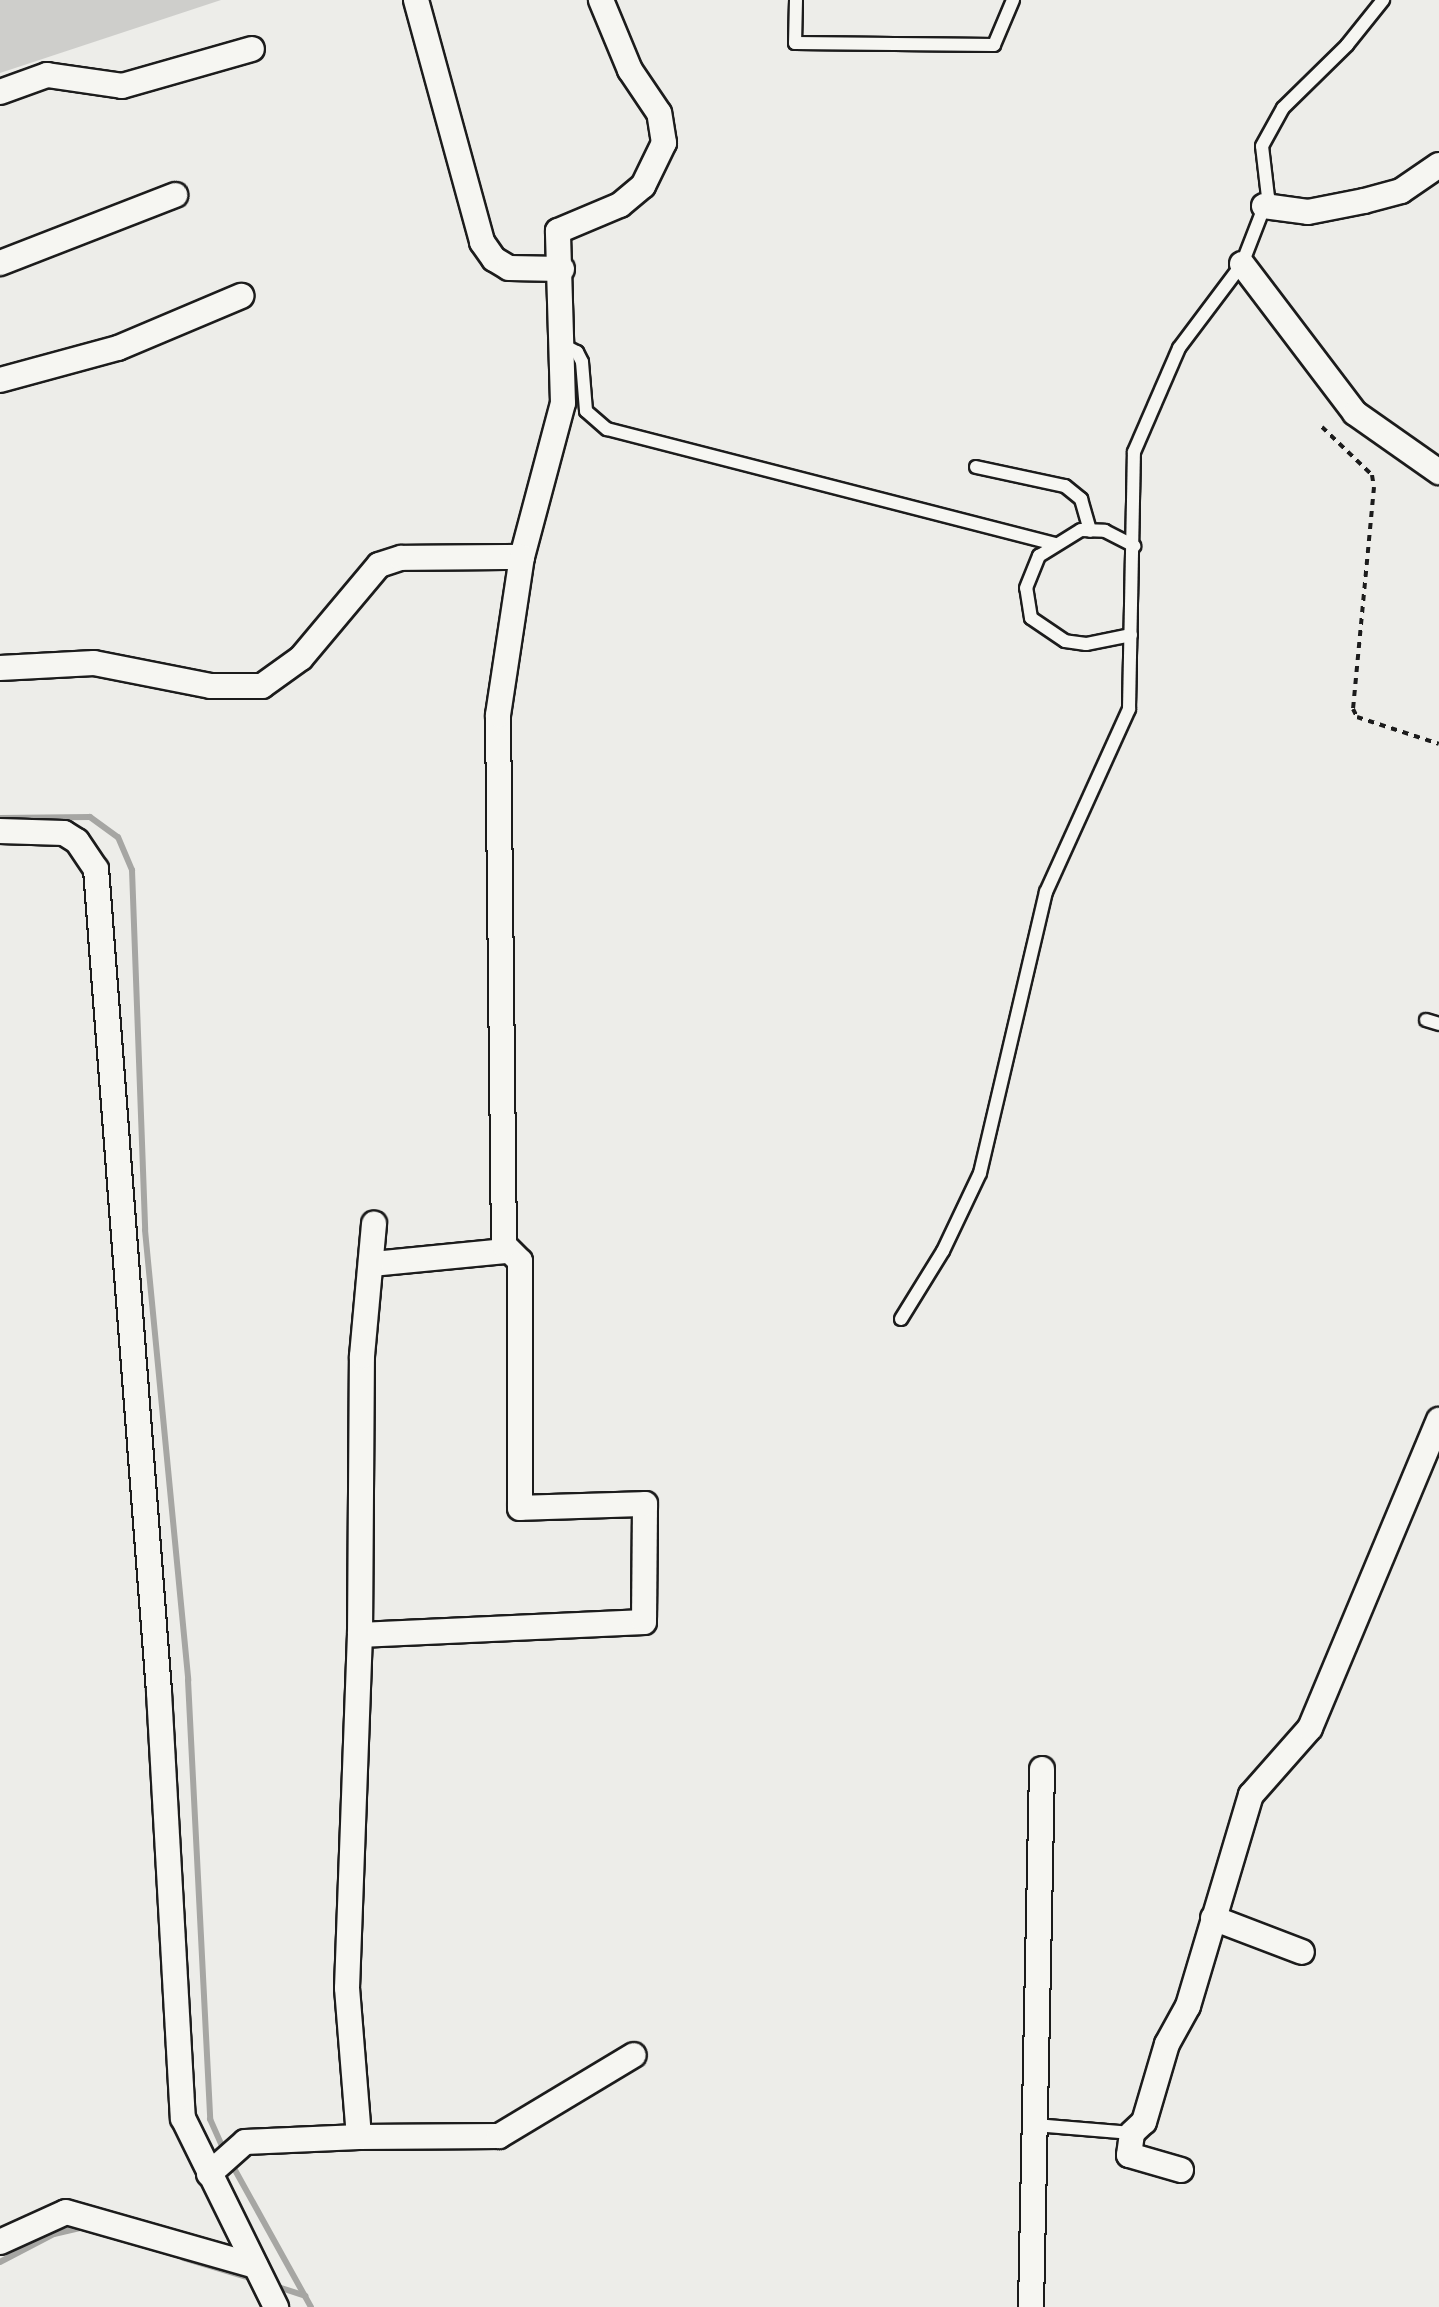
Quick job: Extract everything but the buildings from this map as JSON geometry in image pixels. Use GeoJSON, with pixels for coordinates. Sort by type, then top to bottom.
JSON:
{"type":"FeatureCollection","features":[{"type":"Feature","properties":{"kind":"street"},"geometry":{"type":"LineString","coordinates":[[416,0],[482,242],[494,259],[509,268],[562,269]]}},
{"type":"Feature","properties":{"kind":"street"},"geometry":{"type":"LineString","coordinates":[[506,1251],[498,715],[522,557],[556,441],[563,403],[562,269],[558,231],[620,205],[643,186],[664,143],[659,113],[630,70],[601,0]]}},
{"type":"Feature","properties":{"kind":"street"},"geometry":{"type":"LineString","coordinates":[[0,92],[47,75],[122,86],[252,49]]}},
{"type":"Feature","properties":{"kind":"street"},"geometry":{"type":"LineString","coordinates":[[1264,206],[1308,212],[1364,201],[1401,191],[1439,165]]}},
{"type":"Feature","properties":{"kind":"street"},"geometry":{"type":"LineString","coordinates":[[0,263],[175,195]]}},
{"type":"Feature","properties":{"kind":"street"},"geometry":{"type":"LineString","coordinates":[[1242,264],[1355,413],[1439,472]]}},
{"type":"Feature","properties":{"kind":"street"},"geometry":{"type":"LineString","coordinates":[[0,380],[118,348],[241,296]]}},
{"type":"Feature","properties":{"kind":"street"},"geometry":{"type":"LineString","coordinates":[[0,668],[94,663],[211,686],[262,686],[301,658],[379,565],[401,558],[522,557]]}},
{"type":"Feature","properties":{"kind":"street"},"geometry":{"type":"LineString","coordinates":[[0,831],[64,833],[83,848],[96,869],[159,1692],[183,2118],[215,2170],[255,2266],[276,2307]]}},
{"type":"Feature","properties":{"kind":"street"},"geometry":{"type":"LineString","coordinates":[[359,2137],[347,1988],[360,1635],[362,1356],[373,1264],[374,1224]]}},
{"type":"Feature","properties":{"kind":"street"},"geometry":{"type":"LineString","coordinates":[[360,1635],[644,1622],[645,1504],[520,1508],[520,1261],[506,1251],[373,1264]]}},
{"type":"Feature","properties":{"kind":"street"},"geometry":{"type":"LineString","coordinates":[[1181,2170],[1129,2155],[1132,2133],[1144,2122],[1167,2044],[1188,2006],[1251,1795],[1310,1728],[1439,1420]]}},
{"type":"Feature","properties":{"kind":"street"},"geometry":{"type":"LineString","coordinates":[[1031,2307],[1042,1769]]}},
{"type":"Feature","properties":{"kind":"street"},"geometry":{"type":"LineString","coordinates":[[1213,1918],[1302,1952]]}},
{"type":"Feature","properties":{"kind":"street"},"geometry":{"type":"LineString","coordinates":[[215,2170],[245,2142],[499,2136],[634,2055]]}},
{"type":"Feature","properties":{"kind":"street"},"geometry":{"type":"LineString","coordinates":[[0,2242],[66,2212],[255,2266]]}},
{"type":"Feature","properties":{"kind":"lane"},"geometry":{"type":"LineString","coordinates":[[796,0],[795,43],[994,45],[1013,0]]}},
{"type":"Feature","properties":{"kind":"lane"},"geometry":{"type":"LineString","coordinates":[[901,1319],[943,1251],[980,1173],[1046,892],[1129,709],[1134,452],[1179,348],[1242,264],[1264,206],[1262,146],[1283,108],[1347,45],[1383,0]]}},
{"type":"Feature","properties":{"kind":"lane"},"geometry":{"type":"LineString","coordinates":[[563,345],[577,352],[582,362],[586,411],[607,429],[1054,544]]}},
{"type":"Feature","properties":{"kind":"lane"},"geometry":{"type":"LineString","coordinates":[[976,467],[1065,486],[1081,499],[1090,531]]}},
{"type":"Feature","properties":{"kind":"lane"},"geometry":{"type":"LineString","coordinates":[[1131,635],[1086,644],[1065,641],[1031,618],[1026,588],[1031,570],[1054,544],[1090,531],[1105,531],[1134,546]]}},
{"type":"Feature","properties":{"kind":"lane"},"geometry":{"type":"LineString","coordinates":[[1035,2125],[1132,2133]]}},
{"type":"Feature","properties":{"kind":"path"},"geometry":{"type":"LineString","coordinates":[[1322,427],[1372,475],[1374,487],[1353,709],[1357,717],[1439,744]]}},
{"type":"Feature","properties":{"kind":"shaded area"},"geometry":{"type":"Polygon","coordinates":[[[0,0],[221,0],[0,73],[0,0]]]}},
{"type":"Feature","properties":{"kind":"waterway"},"geometry":{"type":"LineString","coordinates":[[0,818],[90,817],[118,837],[132,870],[145,1230],[188,1680],[210,2119],[225,2152]]}},
{"type":"Feature","properties":{"kind":"waterway"},"geometry":{"type":"LineString","coordinates":[[230,2161],[311,2307]]}},
{"type":"Feature","properties":{"kind":"waterway"},"geometry":{"type":"LineString","coordinates":[[0,2262],[54,2234],[85,2227]]}},
{"type":"Feature","properties":{"kind":"waterway"},"geometry":{"type":"LineString","coordinates":[[183,2258],[253,2279]]}},
{"type":"Feature","properties":{"kind":"waterway"},"geometry":{"type":"LineString","coordinates":[[275,2286],[305,2296]]}}]}
